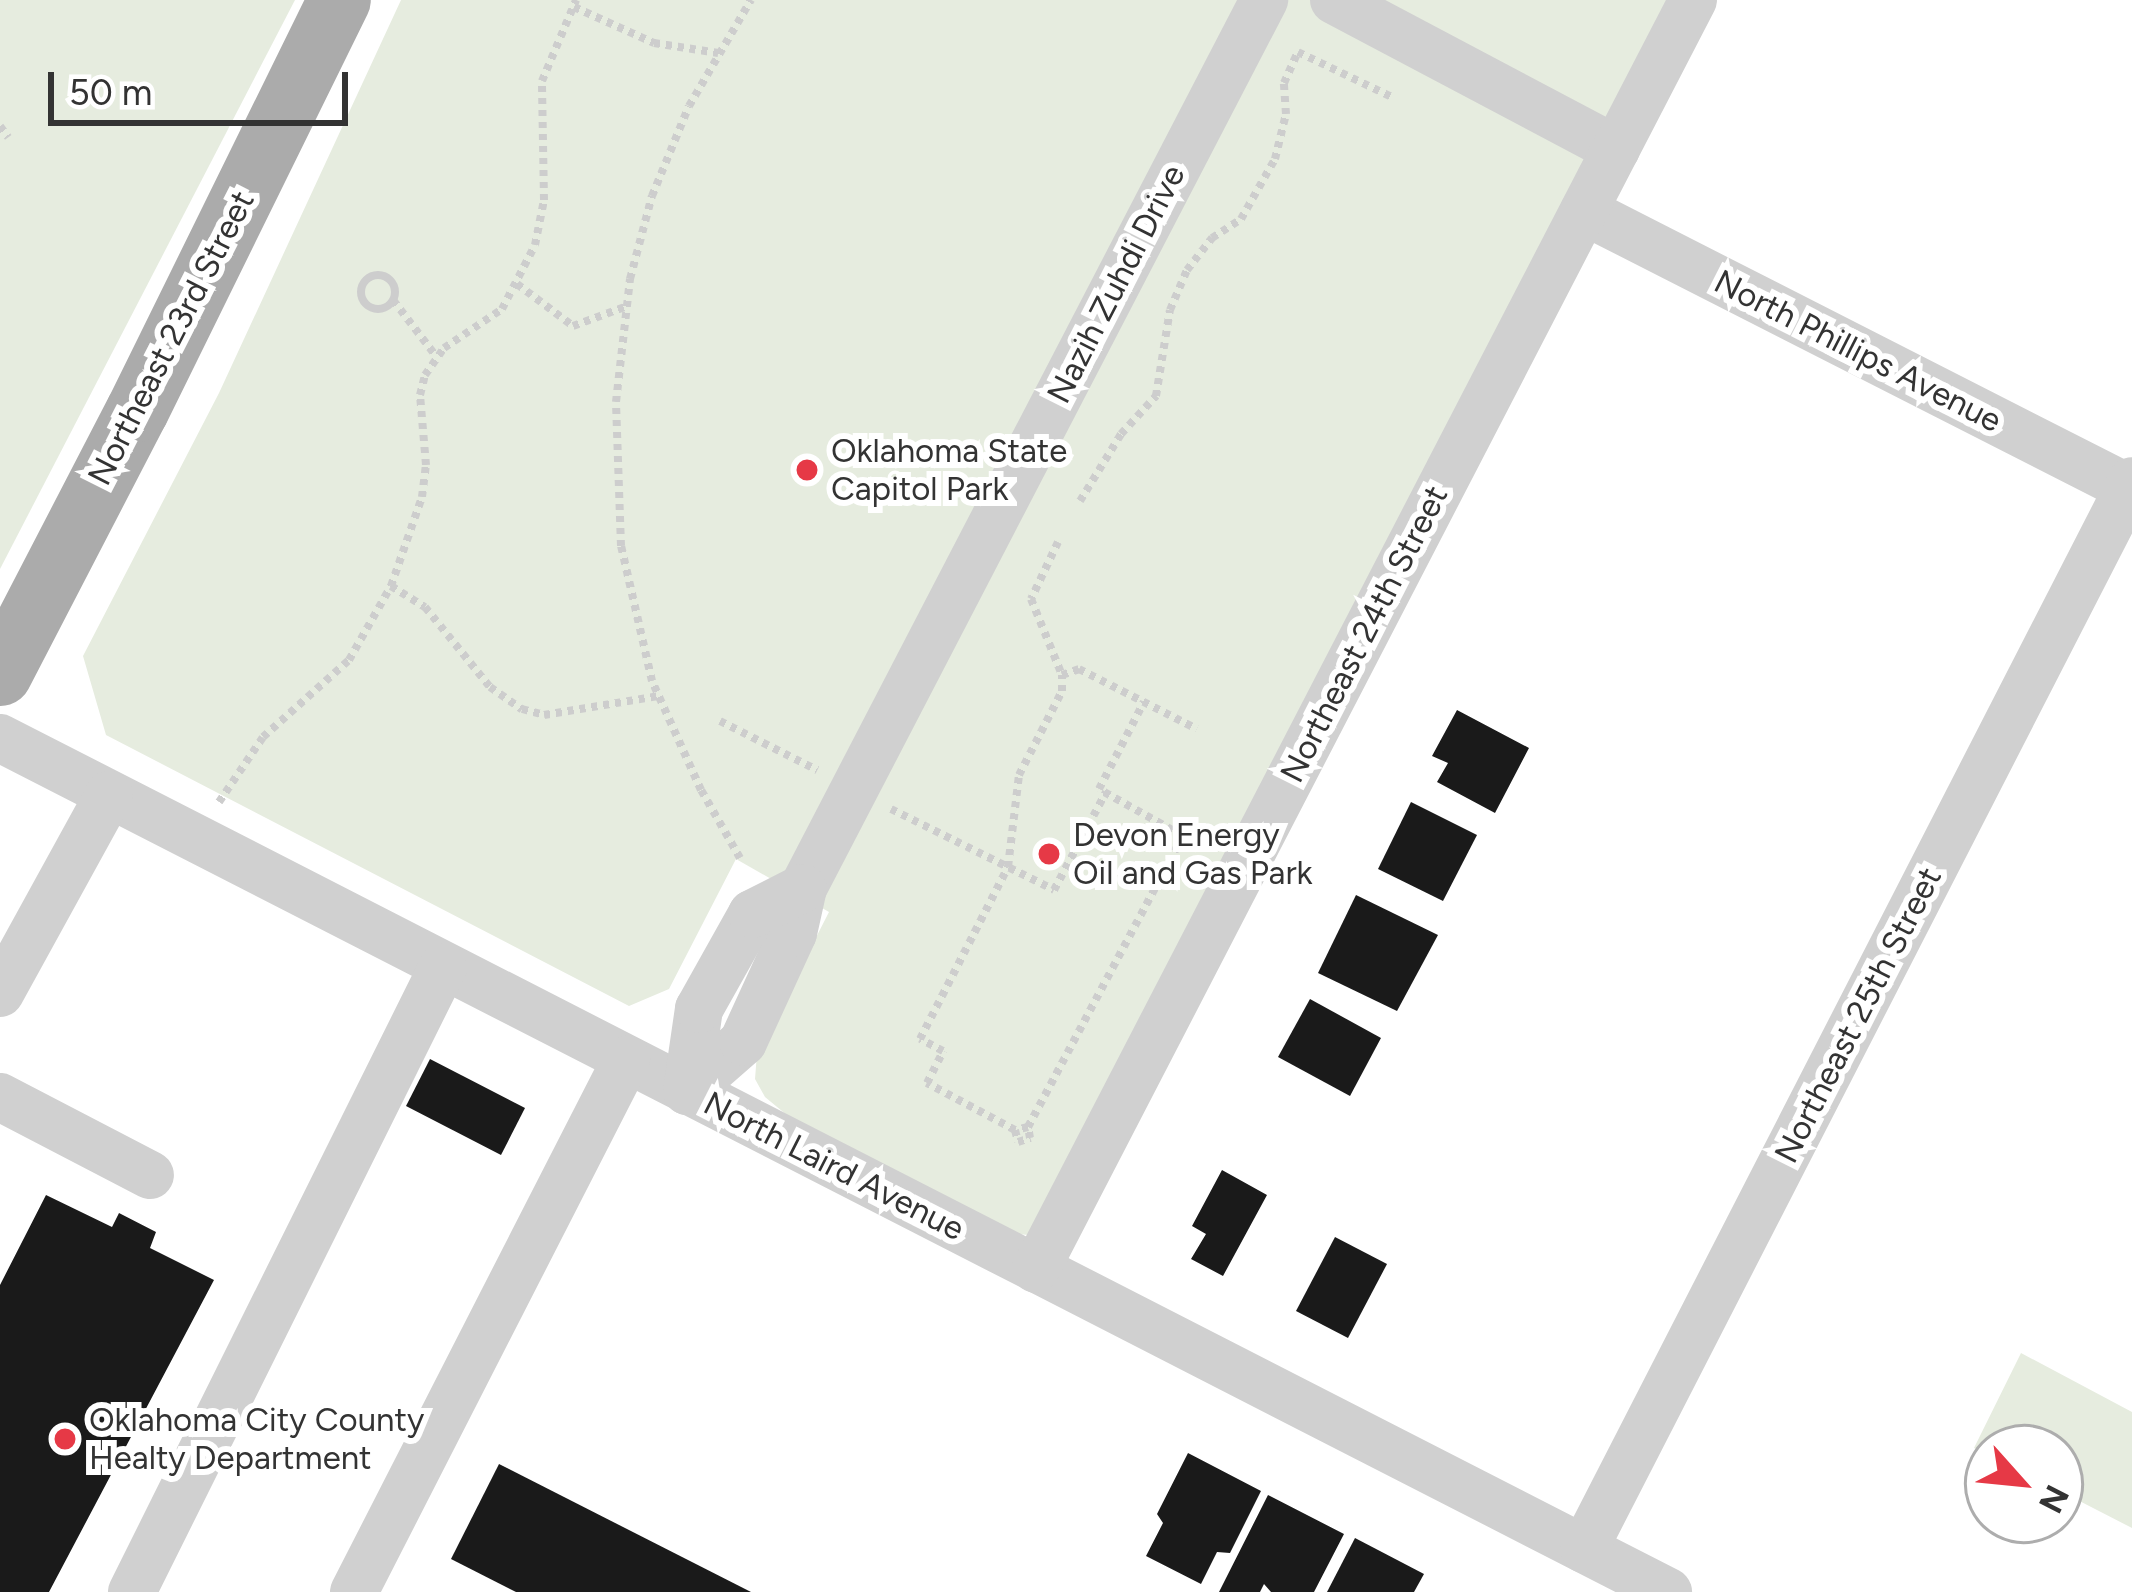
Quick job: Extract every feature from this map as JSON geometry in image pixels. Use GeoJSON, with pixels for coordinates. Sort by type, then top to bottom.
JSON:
{"type":"FeatureCollection","features":[{"type":"Feature","properties":{"kind":"main road","name":"Northeast 23rd Street"},"geometry":{"type":"LineString","coordinates":[[0,674],[137,410],[338,0]]}},
{"type":"Feature","properties":{"kind":"street","name":"Nazih Zuhdi Drive"},"geometry":{"type":"LineString","coordinates":[[687,1091],[699,1009],[752,914],[802,888],[1264,0]]}},
{"type":"Feature","properties":{"kind":"street"},"geometry":{"type":"LineString","coordinates":[[1334,0],[1616,149]]}},
{"type":"Feature","properties":{"kind":"street","name":"Northeast 24th Street"},"geometry":{"type":"LineString","coordinates":[[1036,1269],[1694,0]]}},
{"type":"Feature","properties":{"kind":"street","name":"North Phillips Avenue"},"geometry":{"type":"LineString","coordinates":[[1585,211],[2131,487]]}},
{"type":"Feature","properties":{"kind":"street","name":"Northeast 25th Street"},"geometry":{"type":"LineString","coordinates":[[1584,1549],[2131,487]]}},
{"type":"Feature","properties":{"kind":"street","name":"North Laird Avenue"},"geometry":{"type":"LineString","coordinates":[[0,738],[1668,1592]]}},
{"type":"Feature","properties":{"kind":"street"},"geometry":{"type":"LineString","coordinates":[[0,993],[109,795]]}},
{"type":"Feature","properties":{"kind":"street"},"geometry":{"type":"LineString","coordinates":[[132,1592],[443,967]]}},
{"type":"Feature","properties":{"kind":"street"},"geometry":{"type":"LineString","coordinates":[[354,1592],[626,1060]]}},
{"type":"Feature","properties":{"kind":"street"},"geometry":{"type":"LineString","coordinates":[[0,1097],[150,1174]]}},
{"type":"Feature","properties":{"kind":"path"},"geometry":{"type":"LineString","coordinates":[[740,858],[700,790],[659,696],[621,546],[616,402],[626,307],[652,196],[689,106],[751,0]]}},
{"type":"Feature","properties":{"kind":"path"},"geometry":{"type":"LineString","coordinates":[[219,802],[263,737],[349,660],[391,586],[422,497],[426,465],[420,395],[436,356],[486,323],[517,284],[535,245],[544,200],[542,81],[575,3],[654,43],[718,53]]}},
{"type":"Feature","properties":{"kind":"path"},"geometry":{"type":"LineString","coordinates":[[1081,501],[1121,434],[1156,396],[1170,310],[1187,270],[1212,238],[1240,219],[1275,159],[1286,114],[1284,82],[1304,40]]}},
{"type":"Feature","properties":{"kind":"path"},"geometry":{"type":"LineString","coordinates":[[1298,52],[1394,98]]}},
{"type":"Feature","properties":{"kind":"path"},"geometry":{"type":"LineString","coordinates":[[0,126],[8,137]]}},
{"type":"Feature","properties":{"kind":"path"},"geometry":{"type":"LineString","coordinates":[[393,300],[386,308],[370,308],[362,300],[362,284],[383,276],[392,283],[393,300],[436,356]]}},
{"type":"Feature","properties":{"kind":"path"},"geometry":{"type":"LineString","coordinates":[[517,284],[573,326],[626,307]]}},
{"type":"Feature","properties":{"kind":"path"},"geometry":{"type":"LineString","coordinates":[[1058,542],[1030,593],[1062,675],[1062,691],[1019,775],[1009,867],[920,1039],[943,1051],[927,1083],[1016,1130],[1028,1127],[1183,836],[1100,789],[1144,702]]}},
{"type":"Feature","properties":{"kind":"path"},"geometry":{"type":"LineString","coordinates":[[391,586],[425,608],[490,687],[522,709],[544,715],[659,696]]}},
{"type":"Feature","properties":{"kind":"path"},"geometry":{"type":"LineString","coordinates":[[1062,675],[1079,669],[1197,729]]}},
{"type":"Feature","properties":{"kind":"path"},"geometry":{"type":"LineString","coordinates":[[720,721],[829,776]]}},
{"type":"Feature","properties":{"kind":"path"},"geometry":{"type":"LineString","coordinates":[[884,805],[1054,890],[1106,793]]}},
{"type":"Feature","properties":{"kind":"path"},"geometry":{"type":"LineString","coordinates":[[1016,1130],[1014,1138],[1024,1143],[1031,1135],[1028,1127]]}},
{"type":"Feature","properties":{"kind":"shaded area"},"geometry":{"type":"Polygon","coordinates":[[[0,0],[295,0],[0,569],[0,0]]]}},
{"type":"Feature","properties":{"kind":"shaded area","name":"Oklahoma State Capitol Park"},"geometry":{"type":"Polygon","coordinates":[[[401,0],[1676,0],[1028,1235],[1009,1233],[788,1116],[765,1097],[755,1079],[757,1053],[829,912],[736,859],[669,989],[629,1006],[106,735],[83,656],[219,393],[401,0]]]}},
{"type":"Feature","properties":{"kind":"shaded area"},"geometry":{"type":"Polygon","coordinates":[[[2021,1353],[2132,1412],[2132,1528],[2084,1503],[2084,1424],[1986,1424],[2021,1353]]]}},
{"type":"Feature","properties":{"kind":"building"},"geometry":{"type":"Polygon","coordinates":[[[1457,710],[1529,748],[1495,813],[1437,782],[1448,763],[1432,756],[1457,710]]]}},
{"type":"Feature","properties":{"kind":"building"},"geometry":{"type":"Polygon","coordinates":[[[1411,802],[1477,835],[1443,901],[1378,869],[1411,802]]]}},
{"type":"Feature","properties":{"kind":"building"},"geometry":{"type":"Polygon","coordinates":[[[1356,895],[1438,935],[1397,1011],[1318,973],[1356,895]]]}},
{"type":"Feature","properties":{"kind":"building"},"geometry":{"type":"Polygon","coordinates":[[[1310,999],[1381,1038],[1350,1096],[1278,1057],[1310,999]]]}},
{"type":"Feature","properties":{"kind":"building"},"geometry":{"type":"Polygon","coordinates":[[[430,1059],[525,1108],[501,1155],[406,1106],[430,1059]]]}},
{"type":"Feature","properties":{"kind":"building"},"geometry":{"type":"Polygon","coordinates":[[[1222,1170],[1267,1195],[1223,1276],[1191,1259],[1206,1234],[1192,1226],[1222,1170]]]}},
{"type":"Feature","properties":{"kind":"building","name":"Oklahoma City County Healty Department"},"geometry":{"type":"Polygon","coordinates":[[[46,1195],[112,1227],[119,1213],[156,1232],[150,1248],[214,1280],[49,1592],[0,1592],[0,1285],[46,1195]]]}},
{"type":"Feature","properties":{"kind":"building"},"geometry":{"type":"Polygon","coordinates":[[[1335,1237],[1387,1264],[1348,1338],[1296,1311],[1335,1237]]]}},
{"type":"Feature","properties":{"kind":"building"},"geometry":{"type":"Polygon","coordinates":[[[1188,1453],[1261,1491],[1230,1553],[1217,1552],[1201,1584],[1146,1556],[1163,1523],[1157,1514],[1188,1453]]]}},
{"type":"Feature","properties":{"kind":"building"},"geometry":{"type":"Polygon","coordinates":[[[499,1464],[751,1592],[516,1592],[451,1559],[499,1464]]]}},
{"type":"Feature","properties":{"kind":"building"},"geometry":{"type":"Polygon","coordinates":[[[1268,1495],[1344,1534],[1314,1592],[1271,1592],[1264,1584],[1260,1592],[1219,1592],[1268,1495]]]}},
{"type":"Feature","properties":{"kind":"building"},"geometry":{"type":"Polygon","coordinates":[[[1355,1538],[1424,1574],[1414,1592],[1327,1592],[1355,1538]]]}},
{"type":"Feature","properties":{"kind":"place","name":"Oklahoma State Capitol Park"},"geometry":{"type":"Point","coordinates":[807,470]}},
{"type":"Feature","properties":{"kind":"place","name":"Devon Energy Oil and Gas Park"},"geometry":{"type":"Point","coordinates":[1049,854]}},
{"type":"Feature","properties":{"kind":"place","name":"Oklahoma City County Healty Department"},"geometry":{"type":"Point","coordinates":[65,1439]}}]}
